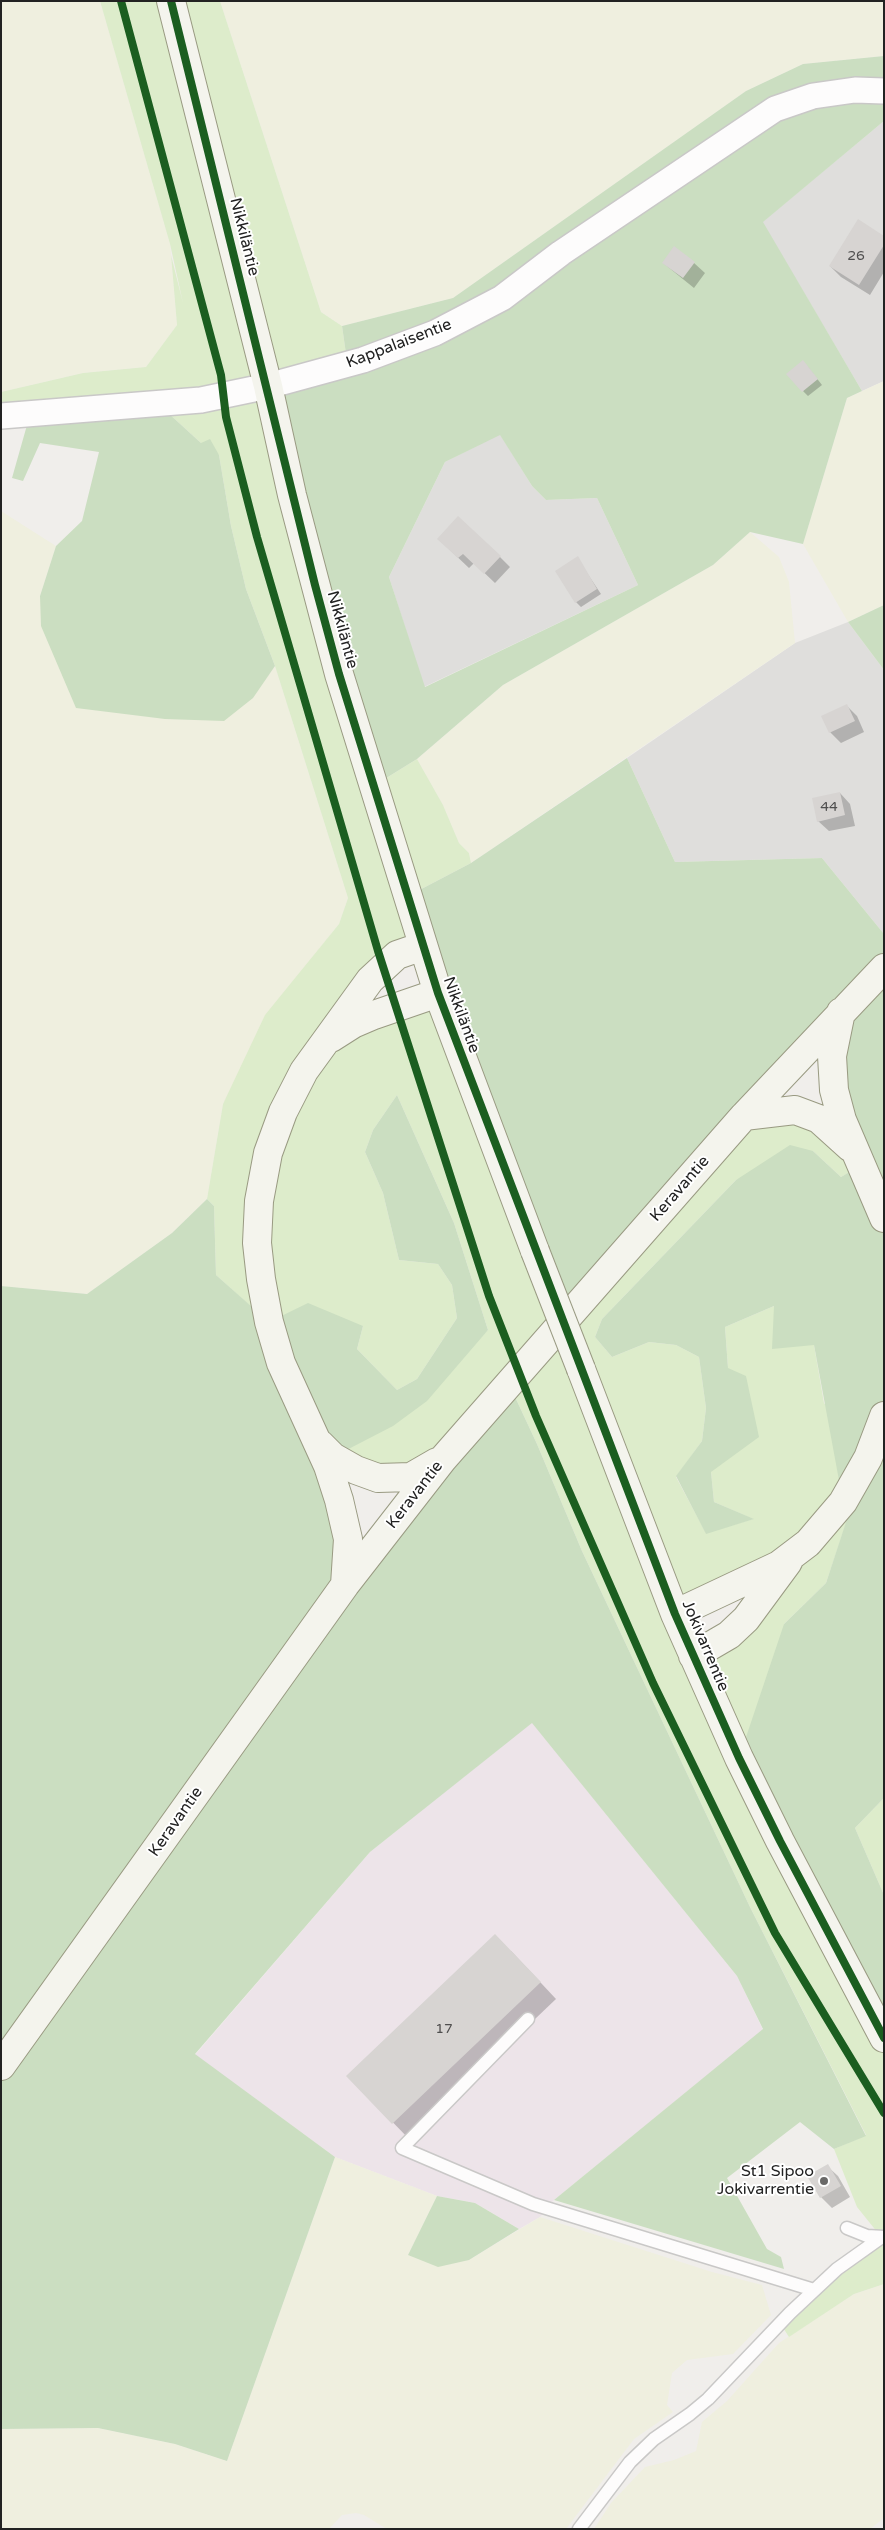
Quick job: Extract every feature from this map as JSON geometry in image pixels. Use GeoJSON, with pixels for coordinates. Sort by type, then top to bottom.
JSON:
{"type":"FeatureCollection","features":[{"type":"Feature","properties":{"kind":"main road","name":"Nikkiläntie"},"geometry":{"type":"LineString","coordinates":[[171,1],[268,386],[292,496],[339,674],[438,993],[535,1251]]}},
{"type":"Feature","properties":{"kind":"main road"},"geometry":{"type":"LineString","coordinates":[[345,1585],[348,1539],[328,1466],[281,1363],[269,1322],[260,1279],[257,1243],[259,1200],[268,1154],[283,1112],[304,1071],[322,1044],[382,966],[396,955],[423,946]]}},
{"type":"Feature","properties":{"kind":"main road","name":"Keravantie"},"geometry":{"type":"LineString","coordinates":[[1,2066],[345,1585],[443,1459],[744,1116],[840,1012],[884,968]]}},
{"type":"Feature","properties":{"kind":"main road"},"geometry":{"type":"LineString","coordinates":[[322,1044],[354,1024],[438,993]]}},
{"type":"Feature","properties":{"kind":"main road"},"geometry":{"type":"LineString","coordinates":[[840,1012],[832,1056],[834,1090],[842,1120],[884,1218]]}},
{"type":"Feature","properties":{"kind":"main road"},"geometry":{"type":"LineString","coordinates":[[744,1116],[776,1110],[795,1110],[819,1119],[855,1152]]}},
{"type":"Feature","properties":{"kind":"main road","name":"Jokivarrentie"},"geometry":{"type":"LineString","coordinates":[[535,1251],[675,1614],[693,1656],[776,1833],[884,2038]]}},
{"type":"Feature","properties":{"kind":"main road"},"geometry":{"type":"LineString","coordinates":[[693,1656],[729,1636],[746,1619],[792,1557],[808,1543],[843,1502],[868,1458],[884,1416]]}},
{"type":"Feature","properties":{"kind":"main road"},"geometry":{"type":"LineString","coordinates":[[316,1439],[333,1457],[356,1470],[378,1478],[411,1477],[443,1459]]}},
{"type":"Feature","properties":{"kind":"main road"},"geometry":{"type":"LineString","coordinates":[[675,1614],[792,1557]]}},
{"type":"Feature","properties":{"kind":"street","name":"Kappalaisentie"},"geometry":{"type":"LineString","coordinates":[[1,416],[201,400],[268,386],[363,360],[435,333],[502,298],[561,253],[775,109],[813,96],[855,90],[884,91]]}},
{"type":"Feature","properties":{"kind":"lane"},"geometry":{"type":"LineString","coordinates":[[528,2019],[402,2148],[533,2204],[814,2290]]}},
{"type":"Feature","properties":{"kind":"lane"},"geometry":{"type":"LineString","coordinates":[[848,2228],[856,2234],[883,2237]]}},
{"type":"Feature","properties":{"kind":"lane"},"geometry":{"type":"LineString","coordinates":[[579,2529],[630,2462],[654,2439],[690,2414],[708,2398],[790,2313],[837,2269],[883,2237]]}},
{"type":"Feature","properties":{"kind":"shaded area"},"geometry":{"type":"Polygon","coordinates":[[[884,121],[884,381],[862,391],[762,222],[884,121]]]}},
{"type":"Feature","properties":{"kind":"shaded area"},"geometry":{"type":"Polygon","coordinates":[[[500,434],[532,486],[546,500],[597,498],[638,585],[424,687],[389,577],[445,462],[500,434]]]}},
{"type":"Feature","properties":{"kind":"shaded area"},"geometry":{"type":"Polygon","coordinates":[[[848,622],[884,670],[884,934],[822,858],[675,862],[627,758],[795,643],[848,622]]]}},
{"type":"Feature","properties":{"kind":"shaded area"},"geometry":{"type":"Polygon","coordinates":[[[532,1722],[737,1976],[763,2030],[554,2200],[540,2217],[519,2229],[475,2203],[437,2196],[335,2157],[195,2055],[370,1852],[532,1722]]]}},
{"type":"Feature","properties":{"kind":"green space"},"geometry":{"type":"Polygon","coordinates":[[[1,1],[100,1],[170,244],[177,325],[146,367],[83,373],[1,392],[1,1]]]}},
{"type":"Feature","properties":{"kind":"green space"},"geometry":{"type":"Polygon","coordinates":[[[100,1],[220,1],[321,312],[342,326],[347,361],[375,785],[417,759],[443,805],[459,843],[469,853],[471,863],[408,896],[423,946],[322,1041],[438,993],[570,1315],[744,1116],[795,1110],[862,1165],[841,1177],[813,1151],[736,1180],[602,1319],[595,1337],[612,1357],[649,1342],[676,1345],[699,1357],[706,1408],[702,1441],[676,1477],[706,1533],[753,1519],[714,1502],[711,1472],[728,1368],[725,1327],[774,1306],[814,1345],[824,1403],[868,1458],[826,1583],[784,1624],[884,2038],[884,2284],[854,2294],[789,2337],[780,2323],[882,2238],[857,2207],[834,2149],[866,2135],[750,1907],[582,1551],[537,1444],[509,1384],[411,1477],[333,1457],[488,1330],[454,1223],[397,1095],[373,1130],[365,1152],[383,1193],[399,1260],[438,1264],[452,1285],[457,1318],[417,1379],[397,1390],[357,1349],[363,1326],[268,1322],[216,1275],[214,1206],[207,1199],[223,1104],[265,1015],[339,924],[348,898],[275,666],[246,589],[231,526],[219,455],[201,443],[166,411],[1,416],[1,392],[83,373],[146,367],[177,325],[171,255],[183,303],[170,244],[100,1]],[[779,1575],[675,1614],[693,1655],[779,1575]]]}},
{"type":"Feature","properties":{"kind":"green space"},"geometry":{"type":"Polygon","coordinates":[[[220,1],[884,1],[884,56],[803,64],[746,91],[453,298],[342,326],[321,312],[220,1]]]}},
{"type":"Feature","properties":{"kind":"green space"},"geometry":{"type":"Polygon","coordinates":[[[884,56],[884,121],[763,222],[862,391],[847,398],[803,544],[750,532],[713,565],[503,685],[417,759],[375,785],[268,386],[347,361],[342,326],[453,298],[746,91],[803,64],[884,56]],[[500,435],[445,462],[389,577],[425,687],[638,585],[597,498],[546,500],[532,486],[500,435]]]}},
{"type":"Feature","properties":{"kind":"green space"},"geometry":{"type":"Polygon","coordinates":[[[884,381],[884,605],[848,622],[803,544],[847,398],[884,381]]]}},
{"type":"Feature","properties":{"kind":"green space"},"geometry":{"type":"Polygon","coordinates":[[[166,411],[201,443],[210,439],[219,455],[231,526],[246,589],[275,666],[253,698],[224,721],[165,719],[76,708],[41,626],[40,596],[56,546],[82,521],[99,452],[40,443],[23,481],[12,478],[29,418],[166,411]]]}},
{"type":"Feature","properties":{"kind":"green space"},"geometry":{"type":"Polygon","coordinates":[[[1,511],[56,546],[40,596],[266,678],[275,666],[348,898],[339,924],[315,954],[223,1104],[207,1199],[172,1233],[87,1294],[1,1286],[1,511]]]}},
{"type":"Feature","properties":{"kind":"green space"},"geometry":{"type":"Polygon","coordinates":[[[750,532],[779,557],[789,582],[795,643],[471,863],[469,853],[459,843],[443,805],[417,759],[503,685],[713,565],[750,532]]]}},
{"type":"Feature","properties":{"kind":"green space"},"geometry":{"type":"Polygon","coordinates":[[[884,605],[884,670],[848,622],[884,605]]]}},
{"type":"Feature","properties":{"kind":"green space"},"geometry":{"type":"Polygon","coordinates":[[[627,758],[675,862],[822,858],[884,934],[884,1798],[855,1828],[884,1895],[884,2038],[739,1758],[784,1624],[826,1583],[866,1461],[843,1502],[814,1345],[772,1349],[774,1306],[725,1327],[728,1368],[746,1376],[759,1437],[711,1472],[714,1502],[754,1519],[706,1534],[676,1476],[702,1441],[706,1408],[699,1357],[676,1345],[649,1342],[612,1357],[595,1337],[602,1319],[736,1180],[790,1145],[813,1151],[841,1177],[861,1165],[842,1120],[840,1013],[570,1315],[408,896],[471,863],[627,758]]]}},
{"type":"Feature","properties":{"kind":"green space"},"geometry":{"type":"Polygon","coordinates":[[[397,1095],[454,1223],[488,1330],[427,1401],[393,1426],[333,1457],[345,1584],[509,1384],[537,1444],[582,1551],[750,1907],[866,2136],[834,2149],[800,2122],[727,2178],[767,2249],[781,2257],[784,2269],[554,2200],[763,2029],[737,1976],[532,1723],[370,1852],[195,2054],[335,2157],[227,2461],[175,2444],[98,2428],[1,2429],[1,1286],[87,1294],[172,1233],[207,1199],[214,1206],[216,1275],[269,1322],[308,1303],[363,1326],[357,1349],[397,1390],[417,1379],[457,1318],[452,1285],[438,1264],[399,1260],[383,1193],[365,1152],[373,1130],[397,1095]]]}},
{"type":"Feature","properties":{"kind":"green space"},"geometry":{"type":"Polygon","coordinates":[[[884,1798],[884,1895],[855,1828],[884,1798]]]}},
{"type":"Feature","properties":{"kind":"green space"},"geometry":{"type":"Polygon","coordinates":[[[335,2157],[437,2196],[408,2255],[469,2260],[540,2217],[712,2272],[762,2285],[771,2315],[733,2354],[687,2360],[672,2373],[667,2405],[673,2412],[634,2439],[566,2529],[387,2529],[364,2515],[356,2513],[342,2515],[329,2529],[1,2529],[1,2429],[98,2428],[175,2444],[227,2461],[335,2157]]]}},
{"type":"Feature","properties":{"kind":"green space"},"geometry":{"type":"Polygon","coordinates":[[[437,2196],[475,2203],[519,2229],[469,2260],[438,2267],[408,2255],[437,2196]]]}},
{"type":"Feature","properties":{"kind":"green space"},"geometry":{"type":"Polygon","coordinates":[[[884,2284],[884,2518],[870,2529],[594,2529],[611,2503],[645,2467],[674,2460],[696,2451],[702,2422],[727,2401],[779,2343],[854,2294],[884,2284]]]}},
{"type":"Feature","properties":{"kind":"building"},"geometry":{"type":"Polygon","coordinates":[[[858,219],[884,236],[884,245],[859,285],[829,266],[858,219]]]}},
{"type":"Feature","properties":{"kind":"building"},"geometry":{"type":"Polygon","coordinates":[[[674,246],[695,262],[683,278],[662,263],[674,246]]]}},
{"type":"Feature","properties":{"kind":"building"},"geometry":{"type":"Polygon","coordinates":[[[803,360],[818,379],[802,392],[786,374],[803,360]]]}},
{"type":"Feature","properties":{"kind":"building"},"geometry":{"type":"Polygon","coordinates":[[[458,516],[501,556],[484,574],[463,554],[458,558],[437,539],[458,516]]]}},
{"type":"Feature","properties":{"kind":"building"},"geometry":{"type":"Polygon","coordinates":[[[578,556],[597,589],[575,603],[555,571],[578,556]]]}},
{"type":"Feature","properties":{"kind":"building"},"geometry":{"type":"Polygon","coordinates":[[[847,704],[855,721],[829,733],[821,716],[847,704]]]}},
{"type":"Feature","properties":{"kind":"building"},"geometry":{"type":"Polygon","coordinates":[[[840,792],[845,815],[817,822],[812,798],[840,792]]]}},
{"type":"Feature","properties":{"kind":"building"},"geometry":{"type":"Polygon","coordinates":[[[495,1934],[541,1982],[392,2124],[346,2076],[495,1934]]]}},
{"type":"Feature","properties":{"kind":"building","name":"St1 Sipoo Jokivarrentie"},"geometry":{"type":"Polygon","coordinates":[[[828,2164],[841,2186],[820,2198],[807,2176],[828,2164]]]}},
{"type":"Feature","properties":{"kind":"cycle path"},"geometry":{"type":"LineString","coordinates":[[121,1],[221,375],[226,417],[257,537],[378,951],[489,1296],[536,1416],[653,1683],[775,1933],[884,2113]]}},
{"type":"Feature","properties":{"kind":"cycle path"},"geometry":{"type":"LineString","coordinates":[[171,1],[315,585],[339,674],[438,993],[675,1614],[739,1758],[780,1841],[884,2038]]}},
{"type":"Feature","properties":{"kind":"place","name":"St1 Sipoo Jokivarrentie"},"geometry":{"type":"Point","coordinates":[824,2181]}}]}
